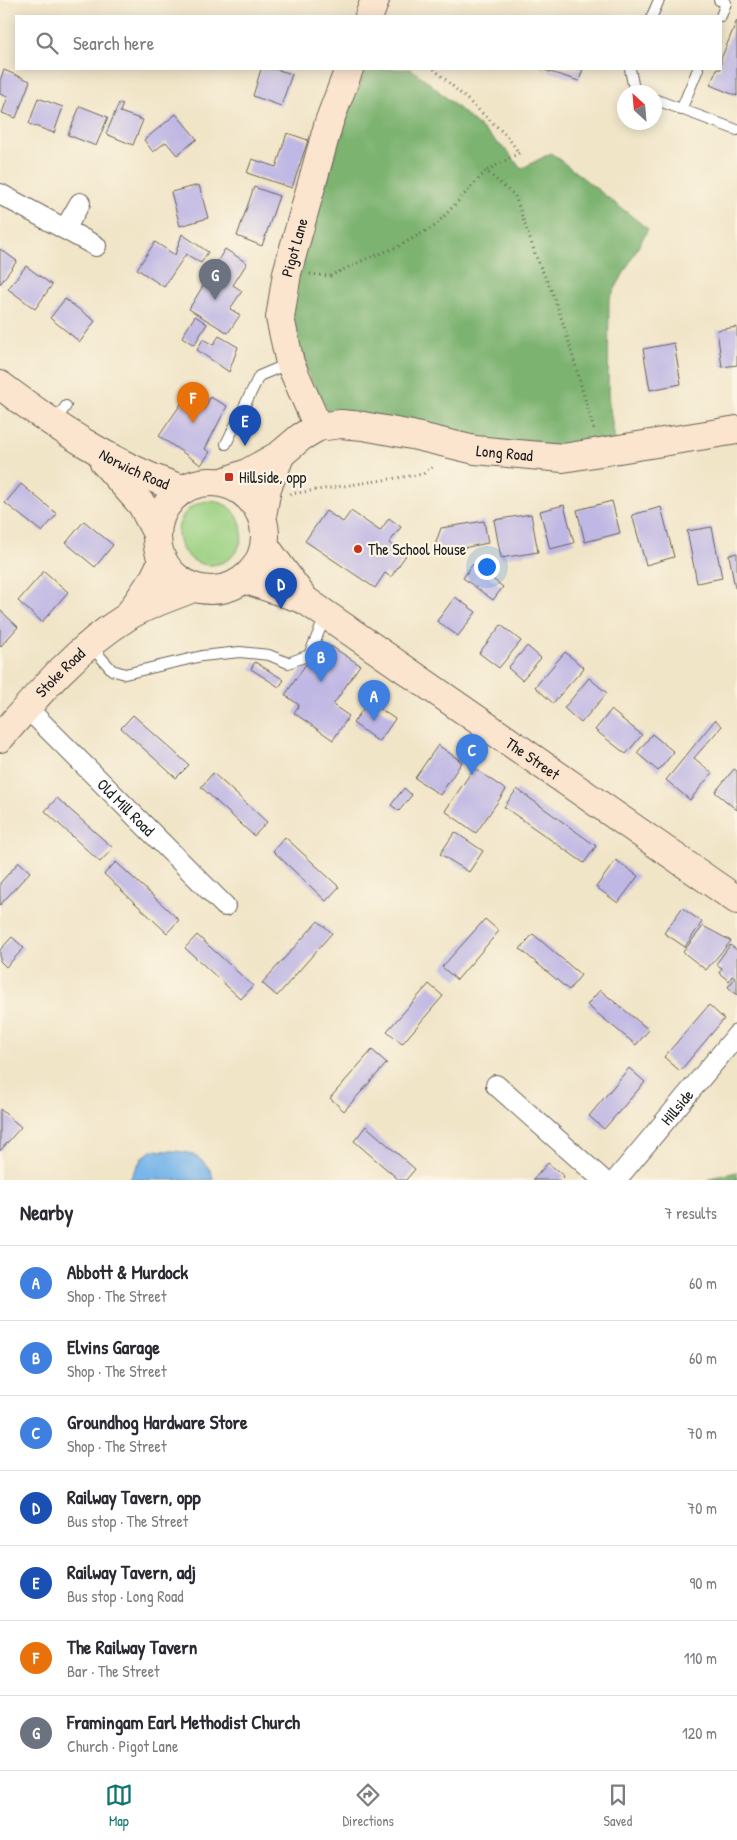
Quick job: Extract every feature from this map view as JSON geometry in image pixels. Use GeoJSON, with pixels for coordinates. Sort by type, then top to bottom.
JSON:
{"type":"FeatureCollection","features":[{"type":"Feature","properties":{"kind":"street"},"geometry":{"type":"LineString","coordinates":[[369,15],[375,0]]}},
{"type":"Feature","properties":{"kind":"street","name":"Pigot Lane"},"geometry":{"type":"LineString","coordinates":[[318,427],[290,363],[280,318],[287,273],[329,122],[349,70]]}},
{"type":"Feature","properties":{"kind":"street"},"geometry":{"type":"LineString","coordinates":[[0,194],[96,246]]}},
{"type":"Feature","properties":{"kind":"street"},"geometry":{"type":"LineString","coordinates":[[65,229],[80,202]]}},
{"type":"Feature","properties":{"kind":"street","name":"Norwich Road"},"geometry":{"type":"LineString","coordinates":[[0,385],[60,415],[142,505],[156,532]]}},
{"type":"Feature","properties":{"kind":"street","name":"Long Road"},"geometry":{"type":"LineString","coordinates":[[223,482],[249,472],[281,454],[300,437],[318,427],[341,424],[363,426],[476,450],[563,458],[737,430]]}},
{"type":"Feature","properties":{"kind":"street","name":"Norwich Road"},"geometry":{"type":"LineString","coordinates":[[88,444],[141,474],[182,489]]}},
{"type":"Feature","properties":{"kind":"street","name":"Long Road"},"geometry":{"type":"LineString","coordinates":[[262,516],[267,488],[281,454]]}},
{"type":"Feature","properties":{"kind":"street"},"geometry":{"type":"LineString","coordinates":[[201,482],[223,482],[240,489],[262,516],[266,533],[265,546],[259,562],[239,589],[235,586],[204,590],[199,595],[175,577],[162,562],[156,542],[156,532],[162,511],[169,501],[182,489],[201,482]]}},
{"type":"Feature","properties":{"kind":"street","name":"The Street"},"geometry":{"type":"LineString","coordinates":[[265,546],[316,607],[737,900]]}},
{"type":"Feature","properties":{"kind":"street","name":"Stoke Road"},"geometry":{"type":"LineString","coordinates":[[0,738],[63,669],[90,645],[128,616],[154,578],[162,562]]}},
{"type":"Feature","properties":{"kind":"street","name":"The Street"},"geometry":{"type":"LineString","coordinates":[[239,589],[316,607]]}},
{"type":"Feature","properties":{"kind":"street","name":"Stoke Road"},"geometry":{"type":"LineString","coordinates":[[128,616],[199,595]]}},
{"type":"Feature","properties":{"kind":"street","name":"Old Mill Road"},"geometry":{"type":"LineString","coordinates":[[26,708],[225,906]]}},
{"type":"Feature","properties":{"kind":"street","name":"Hillside"},"geometry":{"type":"LineString","coordinates":[[616,1180],[737,1035]]}},
{"type":"Feature","properties":{"kind":"street"},"geometry":{"type":"LineString","coordinates":[[496,1086],[603,1180]]}},
{"type":"Feature","properties":{"kind":"lane"},"geometry":{"type":"LineString","coordinates":[[652,15],[659,0]]}},
{"type":"Feature","properties":{"kind":"lane"},"geometry":{"type":"LineString","coordinates":[[719,0],[726,3],[721,15]]}},
{"type":"Feature","properties":{"kind":"lane"},"geometry":{"type":"LineString","coordinates":[[630,70],[633,85]]}},
{"type":"Feature","properties":{"kind":"lane"},"geometry":{"type":"LineString","coordinates":[[681,110],[698,70]]}},
{"type":"Feature","properties":{"kind":"lane"},"geometry":{"type":"LineString","coordinates":[[662,102],[737,130]]}},
{"type":"Feature","properties":{"kind":"lane"},"geometry":{"type":"LineString","coordinates":[[226,444],[258,376],[290,363]]}},
{"type":"Feature","properties":{"kind":"lane"},"geometry":{"type":"LineString","coordinates":[[90,645],[112,670],[125,674],[202,656],[240,652],[269,655],[288,663],[309,655],[316,607]]}},
{"type":"Feature","properties":{"kind":"path"},"geometry":{"type":"LineString","coordinates":[[287,273],[330,276],[397,246],[435,226],[486,171],[519,153],[506,136],[435,70]]}},
{"type":"Feature","properties":{"kind":"path"},"geometry":{"type":"LineString","coordinates":[[486,171],[515,196],[536,259],[552,292],[564,326],[595,433]]}},
{"type":"Feature","properties":{"kind":"path"},"geometry":{"type":"LineString","coordinates":[[286,495],[423,474],[439,462]]}},
{"type":"Feature","properties":{"kind":"path"},"geometry":{"type":"LineString","coordinates":[[199,595],[239,589]]}},
{"type":"Feature","properties":{"kind":"green space"},"geometry":{"type":"Polygon","coordinates":[[[366,70],[412,70],[508,152],[521,169],[551,153],[648,229],[609,300],[608,397],[615,440],[565,445],[520,445],[332,418],[309,376],[294,335],[290,301],[299,264],[347,116],[366,70]]]}},
{"type":"Feature","properties":{"kind":"green space"},"geometry":{"type":"Polygon","coordinates":[[[210,501],[222,503],[233,510],[240,521],[242,533],[240,545],[233,556],[222,563],[210,565],[198,563],[187,556],[180,545],[178,533],[180,521],[187,510],[198,503],[210,501]]]}},
{"type":"Feature","properties":{"kind":"green space"},"geometry":{"type":"Polygon","coordinates":[[[737,1172],[737,1180],[708,1180],[710,1178],[737,1172]]]}},
{"type":"Feature","properties":{"kind":"water"},"geometry":{"type":"Polygon","coordinates":[[[152,1150],[183,1152],[195,1156],[209,1168],[213,1180],[129,1180],[142,1158],[152,1150]]]}},
{"type":"Feature","properties":{"kind":"building"},"geometry":{"type":"Polygon","coordinates":[[[737,20],[737,96],[710,85],[717,70],[722,70],[722,57],[737,20]]]}},
{"type":"Feature","properties":{"kind":"building"},"geometry":{"type":"Polygon","coordinates":[[[4,70],[30,81],[16,118],[2,113],[8,97],[0,94],[0,80],[4,70]]]}},
{"type":"Feature","properties":{"kind":"building"},"geometry":{"type":"Polygon","coordinates":[[[261,70],[278,70],[292,74],[281,106],[253,96],[261,70]]]}},
{"type":"Feature","properties":{"kind":"building"},"geometry":{"type":"Polygon","coordinates":[[[544,70],[583,70],[579,81],[544,70]]]}},
{"type":"Feature","properties":{"kind":"building"},"geometry":{"type":"Polygon","coordinates":[[[38,98],[63,107],[54,133],[29,124],[38,98]]]}},
{"type":"Feature","properties":{"kind":"building"},"geometry":{"type":"Polygon","coordinates":[[[119,103],[123,104],[120,112],[143,120],[133,145],[106,134],[119,103]]]}},
{"type":"Feature","properties":{"kind":"building"},"geometry":{"type":"Polygon","coordinates":[[[80,106],[108,117],[96,146],[68,135],[80,106]]]}},
{"type":"Feature","properties":{"kind":"building"},"geometry":{"type":"Polygon","coordinates":[[[176,114],[197,139],[177,155],[166,142],[153,152],[144,140],[176,114]]]}},
{"type":"Feature","properties":{"kind":"building"},"geometry":{"type":"Polygon","coordinates":[[[287,133],[308,140],[292,188],[247,173],[252,159],[276,167],[287,133]]]}},
{"type":"Feature","properties":{"kind":"building"},"geometry":{"type":"Polygon","coordinates":[[[199,185],[208,218],[180,226],[171,192],[199,185]]]}},
{"type":"Feature","properties":{"kind":"building"},"geometry":{"type":"Polygon","coordinates":[[[254,187],[279,196],[262,246],[237,236],[254,187]]]}},
{"type":"Feature","properties":{"kind":"building"},"geometry":{"type":"Polygon","coordinates":[[[182,234],[208,252],[201,263],[186,254],[164,287],[137,269],[155,242],[175,255],[182,234]]]}},
{"type":"Feature","properties":{"kind":"building"},"geometry":{"type":"Polygon","coordinates":[[[0,249],[17,261],[0,284],[0,249]]]}},
{"type":"Feature","properties":{"kind":"building"},"geometry":{"type":"Polygon","coordinates":[[[225,249],[247,263],[233,285],[242,291],[230,309],[240,315],[228,333],[189,309],[225,249]]]}},
{"type":"Feature","properties":{"kind":"building"},"geometry":{"type":"Polygon","coordinates":[[[26,266],[52,285],[35,309],[8,289],[26,266]]]}},
{"type":"Feature","properties":{"kind":"building"},"geometry":{"type":"Polygon","coordinates":[[[65,299],[95,321],[80,342],[50,318],[65,299]]]}},
{"type":"Feature","properties":{"kind":"building"},"geometry":{"type":"Polygon","coordinates":[[[195,316],[207,324],[194,345],[182,337],[195,316]]]}},
{"type":"Feature","properties":{"kind":"building"},"geometry":{"type":"Polygon","coordinates":[[[737,327],[737,365],[722,367],[717,330],[737,327]]]}},
{"type":"Feature","properties":{"kind":"building"},"geometry":{"type":"Polygon","coordinates":[[[219,336],[238,347],[229,372],[197,350],[203,339],[213,345],[219,336]]]}},
{"type":"Feature","properties":{"kind":"building"},"geometry":{"type":"Polygon","coordinates":[[[674,343],[681,384],[650,390],[643,349],[674,343]]]}},
{"type":"Feature","properties":{"kind":"building"},"geometry":{"type":"Polygon","coordinates":[[[210,397],[227,406],[205,449],[210,452],[201,465],[159,436],[185,398],[204,410],[210,397]]]}},
{"type":"Feature","properties":{"kind":"building"},"geometry":{"type":"Polygon","coordinates":[[[21,484],[57,514],[42,532],[5,503],[21,484]]]}},
{"type":"Feature","properties":{"kind":"building"},"geometry":{"type":"Polygon","coordinates":[[[612,501],[620,533],[585,542],[577,510],[612,501]]]}},
{"type":"Feature","properties":{"kind":"building"},"geometry":{"type":"Polygon","coordinates":[[[564,505],[574,543],[550,549],[540,511],[564,505]]]}},
{"type":"Feature","properties":{"kind":"building"},"geometry":{"type":"Polygon","coordinates":[[[661,507],[674,557],[646,565],[632,515],[661,507]]]}},
{"type":"Feature","properties":{"kind":"building","name":"The School House"},"geometry":{"type":"Polygon","coordinates":[[[326,511],[343,522],[351,511],[380,531],[389,518],[401,527],[389,543],[406,555],[391,577],[385,573],[375,588],[305,541],[326,511]]]}},
{"type":"Feature","properties":{"kind":"building"},"geometry":{"type":"Polygon","coordinates":[[[531,514],[538,552],[501,558],[494,520],[531,514]]]}},
{"type":"Feature","properties":{"kind":"building"},"geometry":{"type":"Polygon","coordinates":[[[84,521],[113,545],[95,567],[66,543],[84,521]]]}},
{"type":"Feature","properties":{"kind":"building"},"geometry":{"type":"Polygon","coordinates":[[[484,521],[488,543],[438,553],[436,542],[441,528],[484,521]]]}},
{"type":"Feature","properties":{"kind":"building"},"geometry":{"type":"Polygon","coordinates":[[[712,527],[722,578],[697,583],[687,531],[712,527]]]}},
{"type":"Feature","properties":{"kind":"building"},"geometry":{"type":"Polygon","coordinates":[[[737,553],[737,588],[735,588],[729,555],[737,553]]]}},
{"type":"Feature","properties":{"kind":"building"},"geometry":{"type":"Polygon","coordinates":[[[473,564],[503,587],[493,600],[463,578],[473,564]]]}},
{"type":"Feature","properties":{"kind":"building"},"geometry":{"type":"Polygon","coordinates":[[[44,571],[68,592],[42,622],[18,601],[44,571]]]}},
{"type":"Feature","properties":{"kind":"building"},"geometry":{"type":"Polygon","coordinates":[[[455,597],[476,612],[458,636],[437,621],[455,597]]]}},
{"type":"Feature","properties":{"kind":"building"},"geometry":{"type":"Polygon","coordinates":[[[0,610],[18,627],[0,647],[0,610]]]}},
{"type":"Feature","properties":{"kind":"building"},"geometry":{"type":"Polygon","coordinates":[[[501,625],[521,641],[499,668],[479,653],[501,625]]]}},
{"type":"Feature","properties":{"kind":"building"},"geometry":{"type":"Polygon","coordinates":[[[331,646],[360,665],[333,705],[349,716],[333,740],[294,713],[299,705],[285,695],[306,664],[315,670],[331,646]]]}},
{"type":"Feature","properties":{"kind":"building"},"geometry":{"type":"Polygon","coordinates":[[[527,646],[541,658],[522,680],[508,668],[527,646]]]}},
{"type":"Feature","properties":{"kind":"building"},"geometry":{"type":"Polygon","coordinates":[[[565,652],[584,668],[553,703],[535,687],[565,652]]]}},
{"type":"Feature","properties":{"kind":"building"},"geometry":{"type":"Polygon","coordinates":[[[255,662],[284,680],[279,687],[251,669],[255,662]]]}},
{"type":"Feature","properties":{"kind":"building"},"geometry":{"type":"Polygon","coordinates":[[[589,678],[607,693],[581,723],[564,708],[589,678]]]}},
{"type":"Feature","properties":{"kind":"building"},"geometry":{"type":"Polygon","coordinates":[[[369,701],[395,719],[379,742],[353,723],[369,701]]]}},
{"type":"Feature","properties":{"kind":"building"},"geometry":{"type":"Polygon","coordinates":[[[611,710],[642,735],[626,754],[595,730],[611,710]]]}},
{"type":"Feature","properties":{"kind":"building"},"geometry":{"type":"Polygon","coordinates":[[[133,715],[189,765],[176,778],[121,728],[133,715]]]}},
{"type":"Feature","properties":{"kind":"building"},"geometry":{"type":"Polygon","coordinates":[[[715,720],[722,726],[694,758],[712,773],[690,800],[666,780],[715,720]]]}},
{"type":"Feature","properties":{"kind":"building"},"geometry":{"type":"Polygon","coordinates":[[[652,734],[674,752],[658,771],[637,753],[652,734]]]}},
{"type":"Feature","properties":{"kind":"building"},"geometry":{"type":"Polygon","coordinates":[[[438,745],[462,762],[440,795],[415,778],[438,745]]]}},
{"type":"Feature","properties":{"kind":"building"},"geometry":{"type":"Polygon","coordinates":[[[474,768],[506,790],[476,833],[445,811],[474,768]]]}},
{"type":"Feature","properties":{"kind":"building"},"geometry":{"type":"Polygon","coordinates":[[[734,769],[737,771],[737,810],[715,792],[734,769]]]}},
{"type":"Feature","properties":{"kind":"building"},"geometry":{"type":"Polygon","coordinates":[[[213,773],[267,822],[254,836],[201,787],[213,773]]]}},
{"type":"Feature","properties":{"kind":"building"},"geometry":{"type":"Polygon","coordinates":[[[404,788],[412,795],[399,811],[391,805],[404,788]]]}},
{"type":"Feature","properties":{"kind":"building"},"geometry":{"type":"Polygon","coordinates":[[[517,789],[596,846],[584,863],[504,807],[517,789]]]}},
{"type":"Feature","properties":{"kind":"building"},"geometry":{"type":"Polygon","coordinates":[[[57,798],[113,848],[100,862],[45,811],[57,798]]]}},
{"type":"Feature","properties":{"kind":"building"},"geometry":{"type":"Polygon","coordinates":[[[455,832],[483,851],[469,872],[440,854],[455,832]]]}},
{"type":"Feature","properties":{"kind":"building"},"geometry":{"type":"Polygon","coordinates":[[[285,837],[339,887],[326,901],[273,851],[285,837]]]}},
{"type":"Feature","properties":{"kind":"building"},"geometry":{"type":"Polygon","coordinates":[[[616,860],[638,876],[618,903],[596,887],[616,860]]]}},
{"type":"Feature","properties":{"kind":"building"},"geometry":{"type":"Polygon","coordinates":[[[19,862],[30,872],[0,905],[0,883],[19,862]]]}},
{"type":"Feature","properties":{"kind":"building"},"geometry":{"type":"Polygon","coordinates":[[[116,862],[179,920],[167,933],[104,874],[116,862]]]}},
{"type":"Feature","properties":{"kind":"building"},"geometry":{"type":"Polygon","coordinates":[[[682,908],[702,922],[685,947],[664,933],[682,908]]]}},
{"type":"Feature","properties":{"kind":"building"},"geometry":{"type":"Polygon","coordinates":[[[485,919],[499,931],[457,980],[442,967],[485,919]]]}},
{"type":"Feature","properties":{"kind":"building"},"geometry":{"type":"Polygon","coordinates":[[[318,921],[332,933],[277,996],[262,983],[318,921]]]}},
{"type":"Feature","properties":{"kind":"building"},"geometry":{"type":"Polygon","coordinates":[[[703,926],[731,941],[706,970],[683,952],[703,926]]]}},
{"type":"Feature","properties":{"kind":"building"},"geometry":{"type":"Polygon","coordinates":[[[533,934],[581,975],[569,990],[520,949],[533,934]]]}},
{"type":"Feature","properties":{"kind":"building"},"geometry":{"type":"Polygon","coordinates":[[[197,935],[253,986],[241,999],[185,948],[197,935]]]}},
{"type":"Feature","properties":{"kind":"building"},"geometry":{"type":"Polygon","coordinates":[[[12,937],[24,948],[6,967],[0,961],[0,950],[12,937]]]}},
{"type":"Feature","properties":{"kind":"building"},"geometry":{"type":"Polygon","coordinates":[[[730,945],[737,950],[737,995],[728,987],[735,978],[732,976],[729,981],[719,973],[722,968],[716,964],[730,945]]]}},
{"type":"Feature","properties":{"kind":"building"},"geometry":{"type":"Polygon","coordinates":[[[429,984],[443,996],[402,1044],[387,1031],[429,984]]]}},
{"type":"Feature","properties":{"kind":"building"},"geometry":{"type":"Polygon","coordinates":[[[600,990],[649,1030],[636,1045],[587,1005],[600,990]]]}},
{"type":"Feature","properties":{"kind":"building"},"geometry":{"type":"Polygon","coordinates":[[[709,1005],[724,1019],[680,1071],[664,1057],[709,1005]]]}},
{"type":"Feature","properties":{"kind":"building"},"geometry":{"type":"Polygon","coordinates":[[[372,1050],[387,1063],[344,1111],[330,1098],[372,1050]]]}},
{"type":"Feature","properties":{"kind":"building"},"geometry":{"type":"Polygon","coordinates":[[[629,1068],[645,1082],[604,1129],[589,1116],[629,1068]]]}},
{"type":"Feature","properties":{"kind":"building"},"geometry":{"type":"Polygon","coordinates":[[[0,1109],[21,1127],[0,1151],[0,1109]]]}},
{"type":"Feature","properties":{"kind":"building"},"geometry":{"type":"Polygon","coordinates":[[[366,1126],[415,1169],[406,1180],[399,1180],[354,1141],[366,1126]]]}},
{"type":"Feature","properties":{"kind":"building"},"geometry":{"type":"Polygon","coordinates":[[[548,1163],[564,1176],[560,1180],[533,1180],[548,1163]]]}},
{"type":"Feature","properties":{"kind":"place","name":"Framingam Earl Methodist Church"},"geometry":{"type":"Point","coordinates":[215,300]}},
{"type":"Feature","properties":{"kind":"place","name":"The Railway Tavern"},"geometry":{"type":"Point","coordinates":[193,423]}},
{"type":"Feature","properties":{"kind":"place","name":"Railway Tavern, adj"},"geometry":{"type":"Point","coordinates":[245,446]}},
{"type":"Feature","properties":{"kind":"place","name":"Hillside, opp"},"geometry":{"type":"Point","coordinates":[229,477]}},
{"type":"Feature","properties":{"kind":"place","name":"The School House"},"geometry":{"type":"Point","coordinates":[358,549]}},
{"type":"Feature","properties":{"kind":"place","name":"Railway Tavern, opp"},"geometry":{"type":"Point","coordinates":[281,609]}},
{"type":"Feature","properties":{"kind":"place","name":"Elvins Garage"},"geometry":{"type":"Point","coordinates":[321,682]}},
{"type":"Feature","properties":{"kind":"place","name":"Abbott & Murdock"},"geometry":{"type":"Point","coordinates":[374,721]}},
{"type":"Feature","properties":{"kind":"place","name":"Groundhog Hardware Store"},"geometry":{"type":"Point","coordinates":[472,775]}}]}
